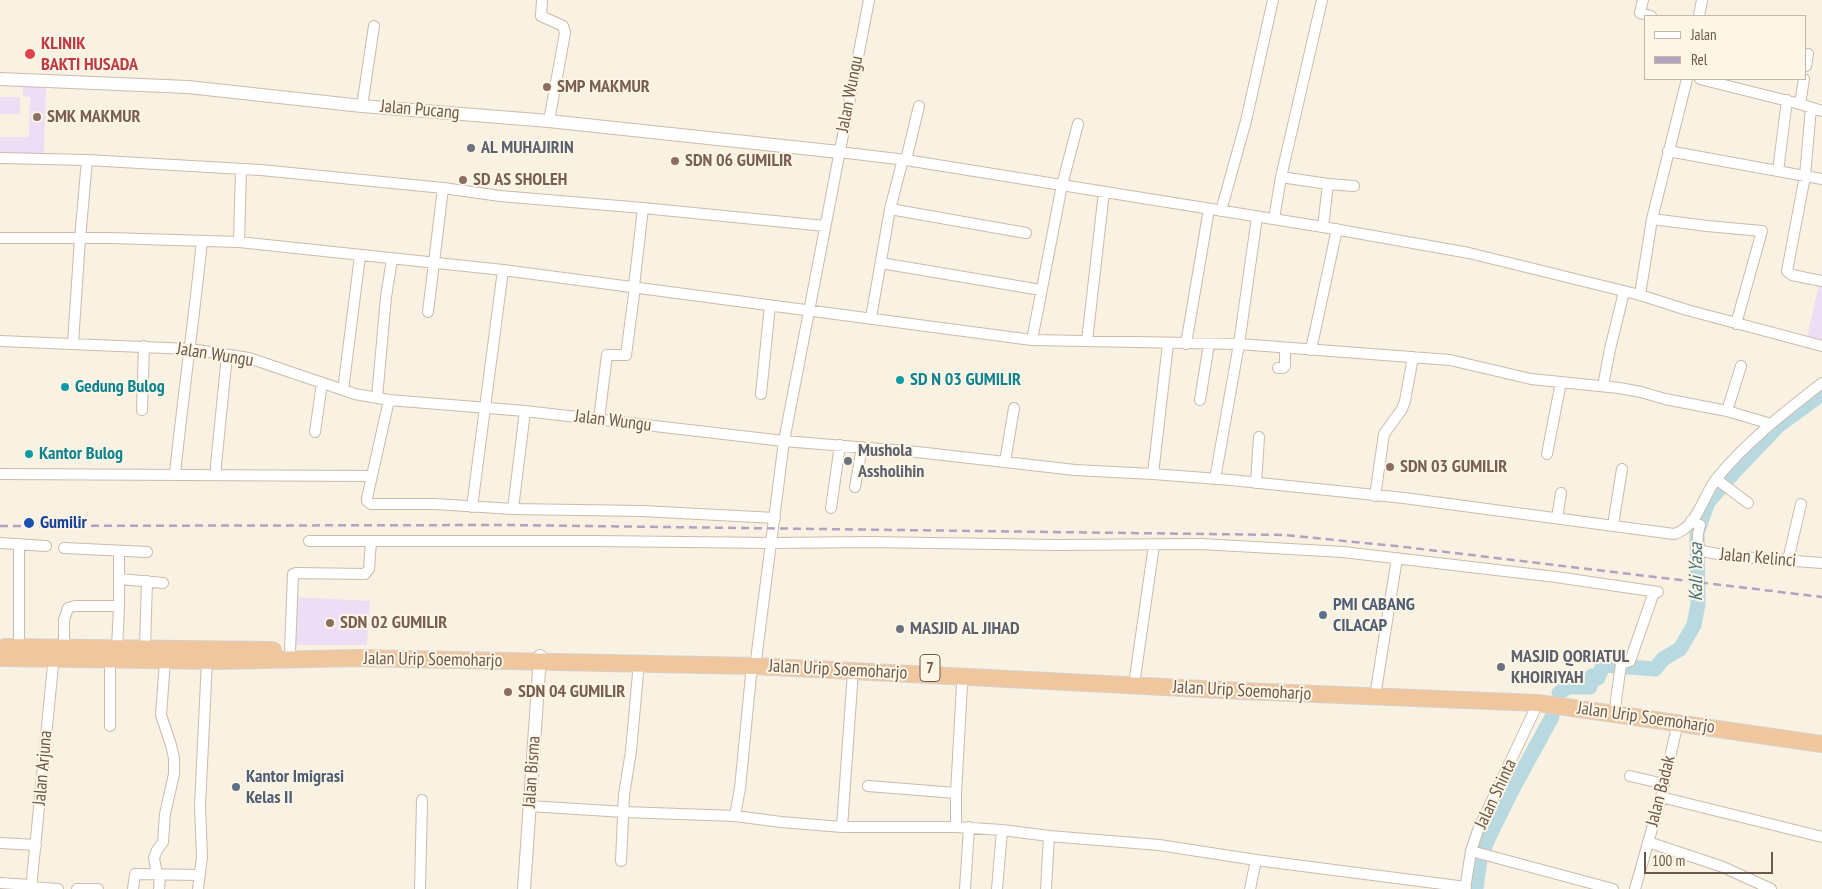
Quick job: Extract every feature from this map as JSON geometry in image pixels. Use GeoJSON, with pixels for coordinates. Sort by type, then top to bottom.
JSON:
{"type":"FeatureCollection","features":[{"type":"Feature","properties":{"kind":"highway","name":"Jalan Urip Soemoharjo"},"geometry":{"type":"LineString","coordinates":[[0,646],[114,653],[165,661],[357,658],[540,659],[756,663],[1135,678],[1538,703],[1822,744]]}},
{"type":"Feature","properties":{"kind":"highway","name":"Jalan Urip Soemoharjo"},"geometry":{"type":"LineString","coordinates":[[114,653],[145,648],[540,659],[641,664],[756,663],[965,677],[1349,692],[1376,690],[1540,698],[1822,739]]}},
{"type":"Feature","properties":{"kind":"highway","name":"Jalan Urip Soemoharjo"},"geometry":{"type":"LineString","coordinates":[[0,658],[57,650]]}},
{"type":"Feature","properties":{"kind":"street"},"geometry":{"type":"LineString","coordinates":[[542,0],[541,16],[563,26],[565,33],[549,121]]}},
{"type":"Feature","properties":{"kind":"street","name":"Jalan Wungu"},"geometry":{"type":"LineString","coordinates":[[0,341],[190,348],[249,358],[343,390],[388,400],[525,411],[784,441],[869,0]]}},
{"type":"Feature","properties":{"kind":"street"},"geometry":{"type":"LineString","coordinates":[[1221,211],[1246,121],[1273,0]]}},
{"type":"Feature","properties":{"kind":"street"},"geometry":{"type":"LineString","coordinates":[[1274,219],[1281,177],[1322,0]]}},
{"type":"Feature","properties":{"kind":"street"},"geometry":{"type":"LineString","coordinates":[[1643,0],[1640,14],[1646,15]]}},
{"type":"Feature","properties":{"kind":"street"},"geometry":{"type":"LineString","coordinates":[[1699,15],[1702,0]]}},
{"type":"Feature","properties":{"kind":"street"},"geometry":{"type":"LineString","coordinates":[[362,106],[374,26]]}},
{"type":"Feature","properties":{"kind":"street"},"geometry":{"type":"LineString","coordinates":[[1807,60],[1808,54]]}},
{"type":"Feature","properties":{"kind":"street","name":"Jalan Pucang"},"geometry":{"type":"LineString","coordinates":[[0,80],[188,87],[362,106],[549,121],[839,152]]}},
{"type":"Feature","properties":{"kind":"street"},"geometry":{"type":"LineString","coordinates":[[1640,296],[1652,219],[1687,80]]}},
{"type":"Feature","properties":{"kind":"street"},"geometry":{"type":"LineString","coordinates":[[1704,80],[1787,100],[1822,111]]}},
{"type":"Feature","properties":{"kind":"street"},"geometry":{"type":"LineString","coordinates":[[1800,104],[1804,80]]}},
{"type":"Feature","properties":{"kind":"street"},"geometry":{"type":"LineString","coordinates":[[1778,171],[1787,100]]}},
{"type":"Feature","properties":{"kind":"street"},"geometry":{"type":"LineString","coordinates":[[871,318],[890,209],[919,106]]}},
{"type":"Feature","properties":{"kind":"street"},"geometry":{"type":"LineString","coordinates":[[1811,108],[1805,176],[1787,271],[1792,275],[1822,281]]}},
{"type":"Feature","properties":{"kind":"street"},"geometry":{"type":"LineString","coordinates":[[1032,340],[1062,185],[1078,124]]}},
{"type":"Feature","properties":{"kind":"street"},"geometry":{"type":"LineString","coordinates":[[1668,151],[1822,179]]}},
{"type":"Feature","properties":{"kind":"street"},"geometry":{"type":"LineString","coordinates":[[839,152],[904,160],[1062,185],[1469,252],[1822,346]]}},
{"type":"Feature","properties":{"kind":"street"},"geometry":{"type":"LineString","coordinates":[[0,158],[87,160],[241,170],[825,226]]}},
{"type":"Feature","properties":{"kind":"street"},"geometry":{"type":"LineString","coordinates":[[73,343],[87,160]]}},
{"type":"Feature","properties":{"kind":"street"},"geometry":{"type":"LineString","coordinates":[[238,242],[241,170]]}},
{"type":"Feature","properties":{"kind":"street"},"geometry":{"type":"LineString","coordinates":[[1281,177],[1354,186]]}},
{"type":"Feature","properties":{"kind":"street"},"geometry":{"type":"LineString","coordinates":[[1323,227],[1328,184]]}},
{"type":"Feature","properties":{"kind":"street"},"geometry":{"type":"LineString","coordinates":[[428,312],[443,188]]}},
{"type":"Feature","properties":{"kind":"street"},"geometry":{"type":"LineString","coordinates":[[1087,341],[1104,192]]}},
{"type":"Feature","properties":{"kind":"street"},"geometry":{"type":"LineString","coordinates":[[599,419],[607,355],[626,355],[643,208]]}},
{"type":"Feature","properties":{"kind":"street"},"geometry":{"type":"LineString","coordinates":[[890,209],[1026,233]]}},
{"type":"Feature","properties":{"kind":"street"},"geometry":{"type":"LineString","coordinates":[[1186,344],[1209,209]]}},
{"type":"Feature","properties":{"kind":"street"},"geometry":{"type":"LineString","coordinates":[[1215,479],[1239,344],[1257,217]]}},
{"type":"Feature","properties":{"kind":"street"},"geometry":{"type":"LineString","coordinates":[[1652,219],[1762,231],[1736,324]]}},
{"type":"Feature","properties":{"kind":"street"},"geometry":{"type":"LineString","coordinates":[[1311,350],[1337,229]]}},
{"type":"Feature","properties":{"kind":"street"},"geometry":{"type":"LineString","coordinates":[[0,238],[238,242],[360,256],[434,262],[634,286],[1032,340],[1239,344],[1457,361],[1518,377],[1561,382],[1604,383],[1665,399],[1727,411],[1771,424]]}},
{"type":"Feature","properties":{"kind":"street"},"geometry":{"type":"LineString","coordinates":[[175,474],[202,241]]}},
{"type":"Feature","properties":{"kind":"street"},"geometry":{"type":"LineString","coordinates":[[343,390],[360,256]]}},
{"type":"Feature","properties":{"kind":"street"},"geometry":{"type":"LineString","coordinates":[[377,398],[386,297],[392,259]]}},
{"type":"Feature","properties":{"kind":"street"},"geometry":{"type":"LineString","coordinates":[[880,264],[1041,290]]}},
{"type":"Feature","properties":{"kind":"street"},"geometry":{"type":"LineString","coordinates":[[472,507],[503,270]]}},
{"type":"Feature","properties":{"kind":"street"},"geometry":{"type":"LineString","coordinates":[[1604,383],[1624,292]]}},
{"type":"Feature","properties":{"kind":"street"},"geometry":{"type":"LineString","coordinates":[[761,394],[770,305]]}},
{"type":"Feature","properties":{"kind":"street"},"geometry":{"type":"LineString","coordinates":[[1153,474],[1168,344]]}},
{"type":"Feature","properties":{"kind":"street"},"geometry":{"type":"LineString","coordinates":[[1200,400],[1209,344]]}},
{"type":"Feature","properties":{"kind":"street"},"geometry":{"type":"LineString","coordinates":[[142,410],[144,346]]}},
{"type":"Feature","properties":{"kind":"street"},"geometry":{"type":"LineString","coordinates":[[1278,368],[1285,366],[1285,348]]}},
{"type":"Feature","properties":{"kind":"street"},"geometry":{"type":"LineString","coordinates":[[216,475],[227,355]]}},
{"type":"Feature","properties":{"kind":"street"},"geometry":{"type":"LineString","coordinates":[[1375,496],[1384,434],[1404,404],[1413,357]]}},
{"type":"Feature","properties":{"kind":"street"},"geometry":{"type":"LineString","coordinates":[[1727,411],[1741,366]]}},
{"type":"Feature","properties":{"kind":"street"},"geometry":{"type":"LineString","coordinates":[[1547,454],[1561,382]]}},
{"type":"Feature","properties":{"kind":"street"},"geometry":{"type":"LineString","coordinates":[[736,816],[752,675],[756,663],[784,441],[862,447],[1075,470],[1153,474],[1256,483],[1557,518],[1674,534],[1682,532],[1695,522],[1745,448],[1822,382]]}},
{"type":"Feature","properties":{"kind":"street"},"geometry":{"type":"LineString","coordinates":[[315,432],[322,383]]}},
{"type":"Feature","properties":{"kind":"street"},"geometry":{"type":"LineString","coordinates":[[388,400],[366,498],[371,504],[435,504],[513,509],[775,518]]}},
{"type":"Feature","properties":{"kind":"street"},"geometry":{"type":"LineString","coordinates":[[1005,462],[1014,408]]}},
{"type":"Feature","properties":{"kind":"street"},"geometry":{"type":"LineString","coordinates":[[513,509],[525,411]]}},
{"type":"Feature","properties":{"kind":"street"},"geometry":{"type":"LineString","coordinates":[[1256,483],[1259,437]]}},
{"type":"Feature","properties":{"kind":"street"},"geometry":{"type":"LineString","coordinates":[[831,508],[840,445]]}},
{"type":"Feature","properties":{"kind":"street"},"geometry":{"type":"LineString","coordinates":[[855,487],[862,447]]}},
{"type":"Feature","properties":{"kind":"street"},"geometry":{"type":"LineString","coordinates":[[1613,525],[1622,469]]}},
{"type":"Feature","properties":{"kind":"street"},"geometry":{"type":"LineString","coordinates":[[0,474],[370,476]]}},
{"type":"Feature","properties":{"kind":"street"},"geometry":{"type":"LineString","coordinates":[[1721,483],[1748,503]]}},
{"type":"Feature","properties":{"kind":"street"},"geometry":{"type":"LineString","coordinates":[[1557,518],[1561,493]]}},
{"type":"Feature","properties":{"kind":"street"},"geometry":{"type":"LineString","coordinates":[[1788,560],[1801,504]]}},
{"type":"Feature","properties":{"kind":"street","name":"Jalan Kelinci"},"geometry":{"type":"LineString","coordinates":[[1695,522],[1698,533],[1698,546],[1702,551],[1728,556],[1822,561]]}},
{"type":"Feature","properties":{"kind":"street"},"geometry":{"type":"LineString","coordinates":[[309,541],[1201,544],[1343,552],[1547,576],[1656,592],[1630,662],[1621,666],[1615,708]]}},
{"type":"Feature","properties":{"kind":"street"},"geometry":{"type":"LineString","coordinates":[[290,651],[292,574],[365,574],[369,569],[370,541]]}},
{"type":"Feature","properties":{"kind":"street"},"geometry":{"type":"LineString","coordinates":[[0,543],[46,546]]}},
{"type":"Feature","properties":{"kind":"street"},"geometry":{"type":"LineString","coordinates":[[18,544],[19,647]]}},
{"type":"Feature","properties":{"kind":"street"},"geometry":{"type":"LineString","coordinates":[[1135,678],[1154,545]]}},
{"type":"Feature","properties":{"kind":"street"},"geometry":{"type":"LineString","coordinates":[[64,548],[146,552]]}},
{"type":"Feature","properties":{"kind":"street"},"geometry":{"type":"LineString","coordinates":[[110,726],[114,653],[119,607],[119,551]]}},
{"type":"Feature","properties":{"kind":"street"},"geometry":{"type":"LineString","coordinates":[[1376,690],[1397,558]]}},
{"type":"Feature","properties":{"kind":"street"},"geometry":{"type":"LineString","coordinates":[[120,579],[163,583]]}},
{"type":"Feature","properties":{"kind":"street"},"geometry":{"type":"LineString","coordinates":[[145,648],[147,582]]}},
{"type":"Feature","properties":{"kind":"street","name":"Jalan Arjuna"},"geometry":{"type":"LineString","coordinates":[[31,887],[57,650],[64,620],[68,608],[74,606],[119,607]]}},
{"type":"Feature","properties":{"kind":"street","name":"Jalan Bisma"},"geometry":{"type":"LineString","coordinates":[[524,889],[540,659]]}},
{"type":"Feature","properties":{"kind":"street"},"geometry":{"type":"LineString","coordinates":[[159,889],[154,858],[163,842],[165,814],[174,774],[174,758],[161,715],[165,661]]}},
{"type":"Feature","properties":{"kind":"street"},"geometry":{"type":"LineString","coordinates":[[198,889],[202,857],[200,806],[207,661]]}},
{"type":"Feature","properties":{"kind":"street"},"geometry":{"type":"LineString","coordinates":[[621,861],[624,795],[631,751],[638,673],[641,664]]}},
{"type":"Feature","properties":{"kind":"street"},"geometry":{"type":"LineString","coordinates":[[842,827],[853,671]]}},
{"type":"Feature","properties":{"kind":"street"},"geometry":{"type":"LineString","coordinates":[[956,827],[962,685],[965,677]]}},
{"type":"Feature","properties":{"kind":"street","name":"Jalan Shinta"},"geometry":{"type":"LineString","coordinates":[[1465,888],[1479,853],[1478,830],[1538,703]]}},
{"type":"Feature","properties":{"kind":"street","name":"Jalan Badak"},"geometry":{"type":"LineString","coordinates":[[1635,889],[1661,798],[1676,731],[1681,723]]}},
{"type":"Feature","properties":{"kind":"street"},"geometry":{"type":"LineString","coordinates":[[1630,776],[1664,784]]}},
{"type":"Feature","properties":{"kind":"street"},"geometry":{"type":"LineString","coordinates":[[868,786],[956,793]]}},
{"type":"Feature","properties":{"kind":"street"},"geometry":{"type":"LineString","coordinates":[[1661,798],[1822,837]]}},
{"type":"Feature","properties":{"kind":"street"},"geometry":{"type":"LineString","coordinates":[[420,889],[422,800]]}},
{"type":"Feature","properties":{"kind":"street"},"geometry":{"type":"LineString","coordinates":[[530,806],[736,816],[842,827],[969,827],[1159,845],[1465,888]]}},
{"type":"Feature","properties":{"kind":"street"},"geometry":{"type":"LineString","coordinates":[[965,889],[969,827]]}},
{"type":"Feature","properties":{"kind":"street"},"geometry":{"type":"LineString","coordinates":[[997,889],[1002,830]]}},
{"type":"Feature","properties":{"kind":"street"},"geometry":{"type":"LineString","coordinates":[[1046,889],[1049,836]]}},
{"type":"Feature","properties":{"kind":"street"},"geometry":{"type":"LineString","coordinates":[[1648,842],[1723,867],[1771,889]]}},
{"type":"Feature","properties":{"kind":"street"},"geometry":{"type":"LineString","coordinates":[[0,843],[36,845]]}},
{"type":"Feature","properties":{"kind":"street"},"geometry":{"type":"LineString","coordinates":[[1479,853],[1613,889]]}},
{"type":"Feature","properties":{"kind":"street"},"geometry":{"type":"LineString","coordinates":[[1250,889],[1256,860]]}},
{"type":"Feature","properties":{"kind":"street"},"geometry":{"type":"LineString","coordinates":[[133,889],[135,874],[199,875]]}},
{"type":"Feature","properties":{"kind":"street"},"geometry":{"type":"LineString","coordinates":[[0,883],[58,889]]}},
{"type":"Feature","properties":{"kind":"street"},"geometry":{"type":"LineString","coordinates":[[77,889],[98,889]]}},
{"type":"Feature","properties":{"kind":"shaded area","name":"SMK MAKMUR"},"geometry":{"type":"Polygon","coordinates":[[[23,86],[46,87],[44,154],[0,152],[0,137],[29,137],[30,97],[23,96],[23,86]]]}},
{"type":"Feature","properties":{"kind":"shaded area","name":"SMK MAKMUR"},"geometry":{"type":"Polygon","coordinates":[[[0,97],[20,97],[20,114],[0,114],[0,97]]]}},
{"type":"Feature","properties":{"kind":"shaded area"},"geometry":{"type":"Polygon","coordinates":[[[1822,271],[1822,345],[1806,342],[1822,271]]]}},
{"type":"Feature","properties":{"kind":"shaded area","name":"SDN 02 GUMILIR"},"geometry":{"type":"Polygon","coordinates":[[[292,597],[370,601],[367,645],[291,645],[292,597]]]}},
{"type":"Feature","properties":{"kind":"waterway","name":"Kali Yasa"},"geometry":{"type":"LineString","coordinates":[[1559,693],[1568,687],[1590,687],[1592,676],[1598,678],[1603,665],[1655,669],[1663,659],[1680,649],[1694,625],[1698,604],[1697,533],[1708,502],[1779,425],[1822,394]]}},
{"type":"Feature","properties":{"kind":"waterway","name":"Kali Yasa"},"geometry":{"type":"LineString","coordinates":[[1476,889],[1480,859],[1488,839],[1552,717]]}},
{"type":"Feature","properties":{"kind":"railway"},"geometry":{"type":"LineString","coordinates":[[0,526],[508,525],[1284,535],[1396,546],[1822,597]]}},
{"type":"Feature","properties":{"kind":"place","name":"KLINIK BAKTI HUSADA"},"geometry":{"type":"Point","coordinates":[30,54]}},
{"type":"Feature","properties":{"kind":"place","name":"SMP MAKMUR"},"geometry":{"type":"Point","coordinates":[547,87]}},
{"type":"Feature","properties":{"kind":"place","name":"SMK MAKMUR"},"geometry":{"type":"Point","coordinates":[37,117]}},
{"type":"Feature","properties":{"kind":"place","name":"AL MUHAJIRIN"},"geometry":{"type":"Point","coordinates":[471,148]}},
{"type":"Feature","properties":{"kind":"place","name":"SDN 06 GUMILIR"},"geometry":{"type":"Point","coordinates":[675,161]}},
{"type":"Feature","properties":{"kind":"place","name":"SD AS SHOLEH"},"geometry":{"type":"Point","coordinates":[463,180]}},
{"type":"Feature","properties":{"kind":"place","name":"SD N 03 GUMILIR"},"geometry":{"type":"Point","coordinates":[900,380]}},
{"type":"Feature","properties":{"kind":"place","name":"Gedung Bulog"},"geometry":{"type":"Point","coordinates":[65,387]}},
{"type":"Feature","properties":{"kind":"place","name":"Kantor Bulog"},"geometry":{"type":"Point","coordinates":[29,454]}},
{"type":"Feature","properties":{"kind":"place","name":"Mushola Assholihin"},"geometry":{"type":"Point","coordinates":[848,461]}},
{"type":"Feature","properties":{"kind":"place","name":"SDN 03 GUMILIR"},"geometry":{"type":"Point","coordinates":[1390,467]}},
{"type":"Feature","properties":{"kind":"place","name":"Gumilir"},"geometry":{"type":"Point","coordinates":[29,523]}},
{"type":"Feature","properties":{"kind":"place","name":"PMI CABANG CILACAP"},"geometry":{"type":"Point","coordinates":[1323,615]}},
{"type":"Feature","properties":{"kind":"place","name":"SDN 02 GUMILIR"},"geometry":{"type":"Point","coordinates":[330,623]}},
{"type":"Feature","properties":{"kind":"place","name":"MASJID AL JIHAD"},"geometry":{"type":"Point","coordinates":[900,629]}},
{"type":"Feature","properties":{"kind":"place","name":"MASJID QORIATUL KHOIRIYAH"},"geometry":{"type":"Point","coordinates":[1501,667]}},
{"type":"Feature","properties":{"kind":"place","name":"SDN 04 GUMILIR"},"geometry":{"type":"Point","coordinates":[508,692]}},
{"type":"Feature","properties":{"kind":"place","name":"Kantor Imigrasi Kelas II"},"geometry":{"type":"Point","coordinates":[236,787]}}]}
